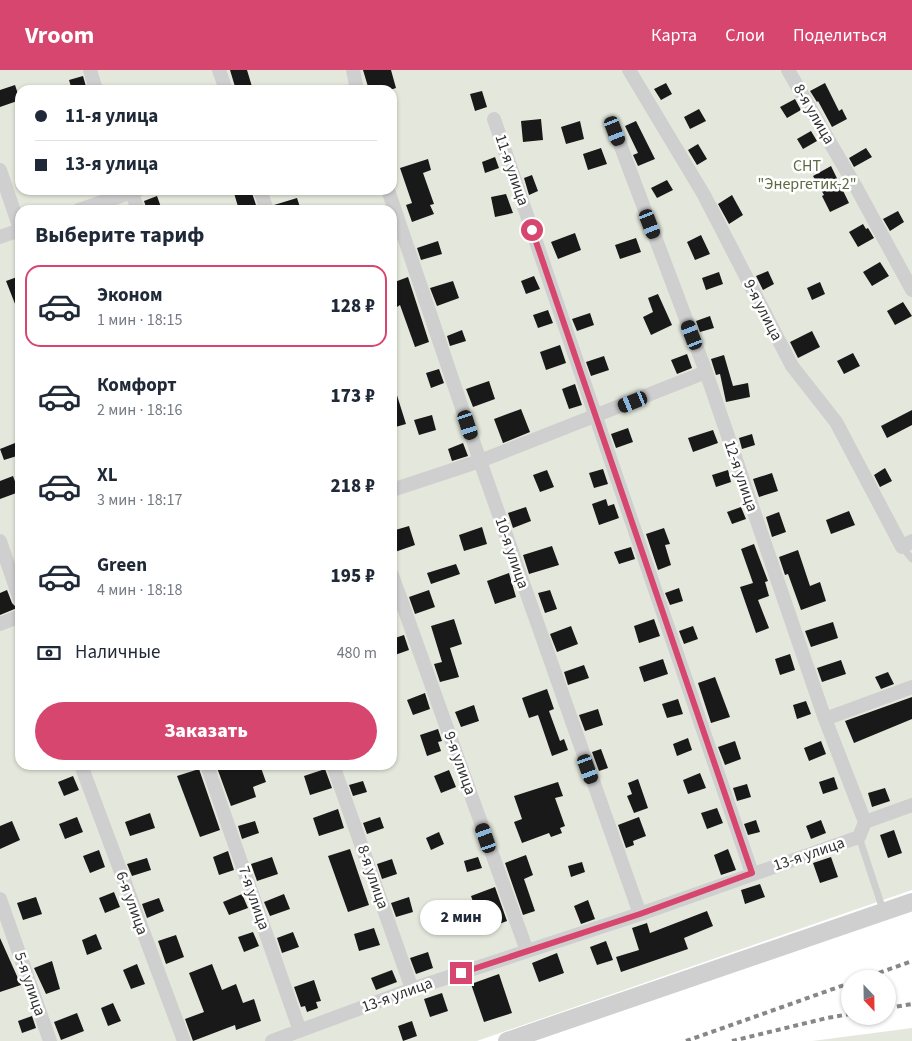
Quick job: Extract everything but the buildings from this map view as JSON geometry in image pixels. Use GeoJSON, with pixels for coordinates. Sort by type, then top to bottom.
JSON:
{"type":"FeatureCollection","features":[{"type":"Feature","properties":{"kind":"street"},"geometry":{"type":"LineString","coordinates":[[90,70],[94,85]]}},
{"type":"Feature","properties":{"kind":"street"},"geometry":{"type":"LineString","coordinates":[[219,70],[224,85]]}},
{"type":"Feature","properties":{"kind":"street"},"geometry":{"type":"LineString","coordinates":[[353,70],[356,85]]}},
{"type":"Feature","properties":{"kind":"street","name":"9-я улица"},"geometry":{"type":"LineString","coordinates":[[629,70],[704,196],[792,366],[836,422],[907,544]]}},
{"type":"Feature","properties":{"kind":"street","name":"8-я улица"},"geometry":{"type":"LineString","coordinates":[[788,70],[857,189],[912,290]]}},
{"type":"Feature","properties":{"kind":"street","name":"11-я улица"},"geometry":{"type":"LineString","coordinates":[[494,119],[752,873]]}},
{"type":"Feature","properties":{"kind":"street","name":"12-я улица"},"geometry":{"type":"LineString","coordinates":[[615,131],[706,372],[826,719],[865,822]]}},
{"type":"Feature","properties":{"kind":"street"},"geometry":{"type":"LineString","coordinates":[[0,170],[15,214]]}},
{"type":"Feature","properties":{"kind":"street"},"geometry":{"type":"LineString","coordinates":[[94,205],[122,195]]}},
{"type":"Feature","properties":{"kind":"street","name":"10-я улица"},"geometry":{"type":"LineString","coordinates":[[397,217],[480,461],[640,914]]}},
{"type":"Feature","properties":{"kind":"street"},"geometry":{"type":"LineString","coordinates":[[0,237],[15,231]]}},
{"type":"Feature","properties":{"kind":"street"},"geometry":{"type":"LineString","coordinates":[[397,488],[480,461],[706,372]]}},
{"type":"Feature","properties":{"kind":"street"},"geometry":{"type":"LineString","coordinates":[[0,542],[15,586]]}},
{"type":"Feature","properties":{"kind":"street","name":"9-я улица"},"geometry":{"type":"LineString","coordinates":[[397,588],[527,951]]}},
{"type":"Feature","properties":{"kind":"street"},"geometry":{"type":"LineString","coordinates":[[0,624],[15,618]]}},
{"type":"Feature","properties":{"kind":"street"},"geometry":{"type":"LineString","coordinates":[[826,719],[912,687]]}},
{"type":"Feature","properties":{"kind":"street","name":"6-я улица"},"geometry":{"type":"LineString","coordinates":[[83,770],[184,1041]]}},
{"type":"Feature","properties":{"kind":"street","name":"7-я улица"},"geometry":{"type":"LineString","coordinates":[[210,770],[300,1031]]}},
{"type":"Feature","properties":{"kind":"street","name":"8-я улица"},"geometry":{"type":"LineString","coordinates":[[335,770],[412,989]]}},
{"type":"Feature","properties":{"kind":"street"},"geometry":{"type":"LineString","coordinates":[[865,822],[912,805]]}},
{"type":"Feature","properties":{"kind":"street","name":"13-я улица"},"geometry":{"type":"LineString","coordinates":[[272,1041],[412,989],[640,914],[752,873],[859,837],[865,822]]}},
{"type":"Feature","properties":{"kind":"street","name":"5-я улица"},"geometry":{"type":"LineString","coordinates":[[0,899],[50,1041]]}},
{"type":"Feature","properties":{"kind":"street"},"geometry":{"type":"LineString","coordinates":[[507,1041],[912,902]]}},
{"type":"Feature","properties":{"kind":"lane"},"geometry":{"type":"LineString","coordinates":[[907,544],[912,559]]}},
{"type":"Feature","properties":{"kind":"lane"},"geometry":{"type":"LineString","coordinates":[[859,837],[884,912]]}},
{"type":"Feature","properties":{"kind":"green space","name":"СHТ \"Энергетик-2\""},"geometry":{"type":"Polygon","coordinates":[[[0,70],[912,70],[912,890],[477,1041],[0,1041],[0,70]]]}},
{"type":"Feature","properties":{"kind":"green space"},"geometry":{"type":"Polygon","coordinates":[[[912,1028],[912,1041],[812,1041],[912,1028]]]}},
{"type":"Feature","properties":{"kind":"railway"},"geometry":{"type":"LineString","coordinates":[[887,970],[912,961]]}},
{"type":"Feature","properties":{"kind":"railway"},"geometry":{"type":"LineString","coordinates":[[686,1041],[841,986]]}},
{"type":"Feature","properties":{"kind":"railway"},"geometry":{"type":"LineString","coordinates":[[896,1007],[912,1004]]}},
{"type":"Feature","properties":{"kind":"railway"},"geometry":{"type":"LineString","coordinates":[[732,1041],[841,1016]]}},
{"type":"Feature","properties":{"kind":"route"},"geometry":{"type":"LineString","coordinates":[[461,973],[640,914],[752,873],[532,230]]}}]}
